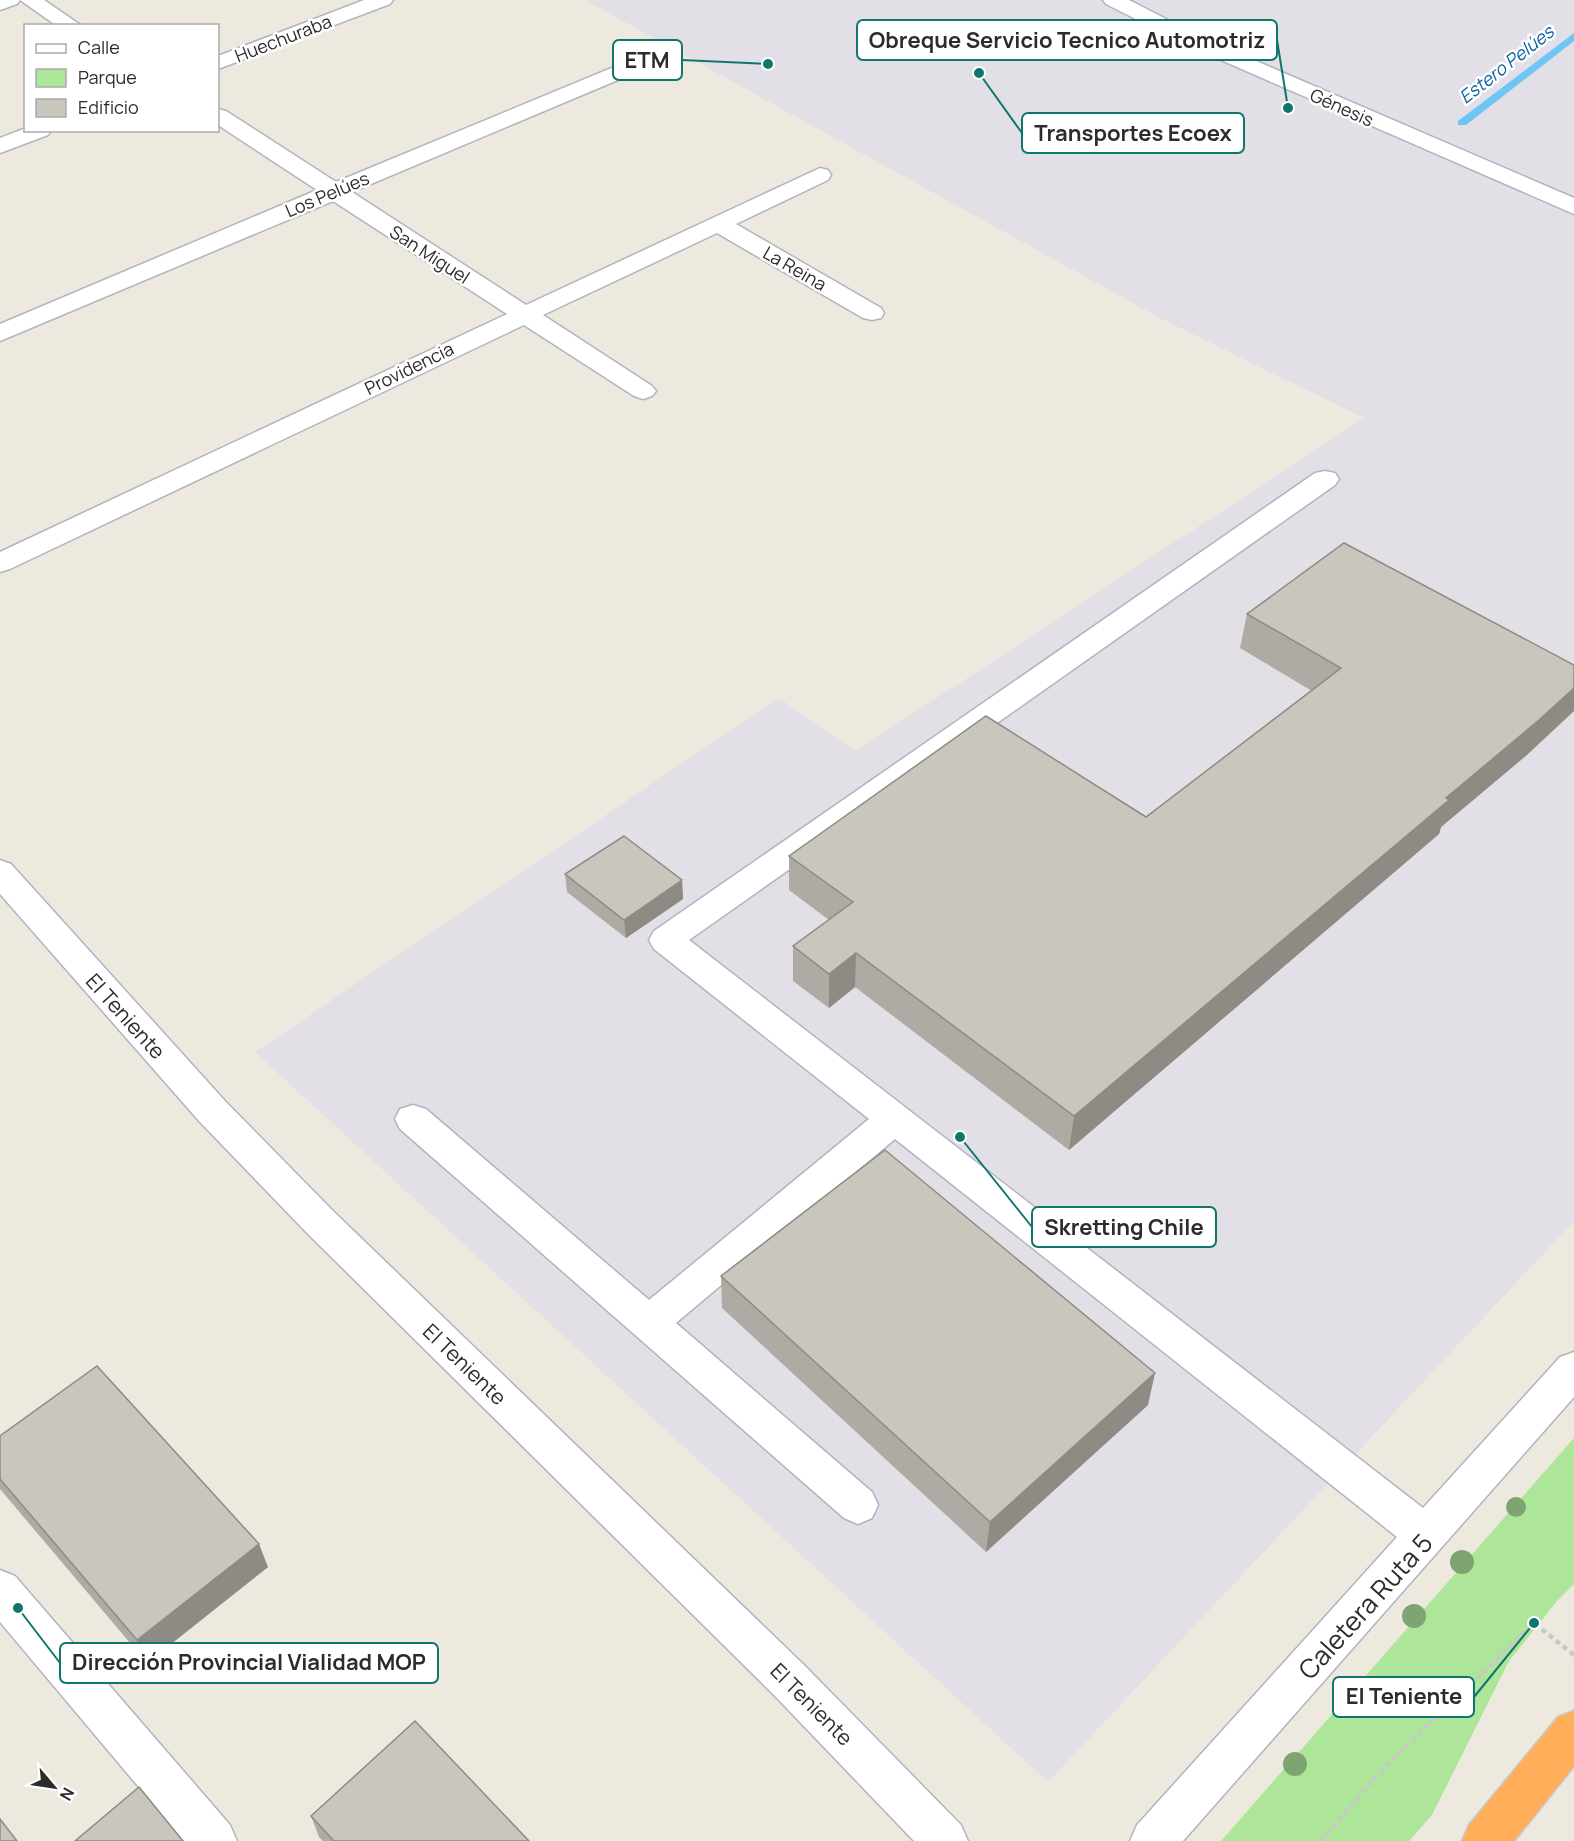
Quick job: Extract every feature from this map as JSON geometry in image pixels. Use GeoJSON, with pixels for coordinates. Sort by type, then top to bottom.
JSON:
{"type":"FeatureCollection","features":[{"type":"Feature","properties":{"kind":"highway"},"geometry":{"type":"LineString","coordinates":[[1485,1841],[1574,1732]]}},
{"type":"Feature","properties":{"kind":"street"},"geometry":{"type":"LineString","coordinates":[[0,4],[10,0]]}},
{"type":"Feature","properties":{"kind":"street"},"geometry":{"type":"LineString","coordinates":[[30,0],[69,24]]}},
{"type":"Feature","properties":{"kind":"street","name":"Huechuraba"},"geometry":{"type":"LineString","coordinates":[[219,63],[383,0]]}},
{"type":"Feature","properties":{"kind":"street","name":"Génesis"},"geometry":{"type":"LineString","coordinates":[[1113,0],[1198,43],[1461,160],[1574,207]]}},
{"type":"Feature","properties":{"kind":"street","name":"Los Pelúes"},"geometry":{"type":"LineString","coordinates":[[0,333],[655,56]]}},
{"type":"Feature","properties":{"kind":"street","name":"San Miguel"},"geometry":{"type":"LineString","coordinates":[[219,117],[643,391]]}},
{"type":"Feature","properties":{"kind":"street"},"geometry":{"type":"LineString","coordinates":[[0,146],[35,132]]}},
{"type":"Feature","properties":{"kind":"street","name":"Providencia"},"geometry":{"type":"LineString","coordinates":[[0,563],[820,175]]}},
{"type":"Feature","properties":{"kind":"street","name":"La Reina"},"geometry":{"type":"LineString","coordinates":[[718,223],[872,313]]}},
{"type":"Feature","properties":{"kind":"street"},"geometry":{"type":"LineString","coordinates":[[1325,479],[666,940],[1427,1536]]}},
{"type":"Feature","properties":{"kind":"street","name":"El Teniente"},"geometry":{"type":"LineString","coordinates":[[0,872],[205,1102],[320,1222],[781,1671],[945,1841]]}},
{"type":"Feature","properties":{"kind":"street"},"geometry":{"type":"LineString","coordinates":[[413,1119],[858,1505]]}},
{"type":"Feature","properties":{"kind":"street"},"geometry":{"type":"LineString","coordinates":[[649,1323],[894,1119]]}},
{"type":"Feature","properties":{"kind":"street","name":"Caletera Ruta 5"},"geometry":{"type":"LineString","coordinates":[[1153,1841],[1574,1369]]}},
{"type":"Feature","properties":{"kind":"street"},"geometry":{"type":"LineString","coordinates":[[0,1590],[214,1841]]}},
{"type":"Feature","properties":{"kind":"path"},"geometry":{"type":"LineString","coordinates":[[1321,1841],[1383,1768],[1534,1623],[1574,1655]]}},
{"type":"Feature","properties":{"kind":"shaded area"},"geometry":{"type":"Polygon","coordinates":[[[585,0],[1574,0],[1574,1221],[1048,1782],[255,1052],[779,698],[856,751],[1364,418],[1160,318],[585,0]]]}},
{"type":"Feature","properties":{"kind":"green space"},"geometry":{"type":"Polygon","coordinates":[[[1574,1438],[1574,1584],[1557,1601],[1509,1661],[1432,1815],[1409,1841],[1221,1841],[1574,1438]]]}},
{"type":"Feature","properties":{"kind":"building"},"geometry":{"type":"Polygon","coordinates":[[[1344,543],[1574,665],[1574,688],[1446,798],[1449,800],[1074,1116],[856,953],[829,974],[793,946],[853,902],[789,856],[986,716],[1146,817],[1341,668],[1247,614],[1344,543]]]}},
{"type":"Feature","properties":{"kind":"building"},"geometry":{"type":"Polygon","coordinates":[[[624,836],[682,880],[624,920],[565,874],[624,836]]]}},
{"type":"Feature","properties":{"kind":"building"},"geometry":{"type":"Polygon","coordinates":[[[885,1150],[1155,1373],[990,1522],[721,1276],[885,1150]]]}},
{"type":"Feature","properties":{"kind":"building"},"geometry":{"type":"Polygon","coordinates":[[[97,1366],[259,1544],[137,1640],[0,1479],[0,1436],[97,1366]]]}},
{"type":"Feature","properties":{"kind":"building"},"geometry":{"type":"Polygon","coordinates":[[[415,1721],[529,1841],[334,1841],[311,1816],[415,1721]]]}},
{"type":"Feature","properties":{"kind":"building"},"geometry":{"type":"Polygon","coordinates":[[[139,1787],[183,1841],[75,1841],[139,1787]]]}},
{"type":"Feature","properties":{"kind":"building"},"geometry":{"type":"Polygon","coordinates":[[[0,1819],[17,1841],[0,1841],[0,1819]]]}},
{"type":"Feature","properties":{"kind":"waterway","name":"Estero Pelúes"},"geometry":{"type":"LineString","coordinates":[[1462,123],[1574,36]]}},
{"type":"Feature","properties":{"kind":"place","name":"ETM"},"geometry":{"type":"Point","coordinates":[768,64]}},
{"type":"Feature","properties":{"kind":"place","name":"Transportes Ecoex"},"geometry":{"type":"Point","coordinates":[979,73]}},
{"type":"Feature","properties":{"kind":"place","name":"Obreque Servicio Tecnico Automotriz"},"geometry":{"type":"Point","coordinates":[1288,108]}},
{"type":"Feature","properties":{"kind":"place","name":"Skretting Chile"},"geometry":{"type":"Point","coordinates":[960,1137]}},
{"type":"Feature","properties":{"kind":"place","name":"Dirección Provincial Vialidad MOP"},"geometry":{"type":"Point","coordinates":[18,1608]}},
{"type":"Feature","properties":{"kind":"place","name":"El Teniente"},"geometry":{"type":"Point","coordinates":[1534,1623]}}]}
